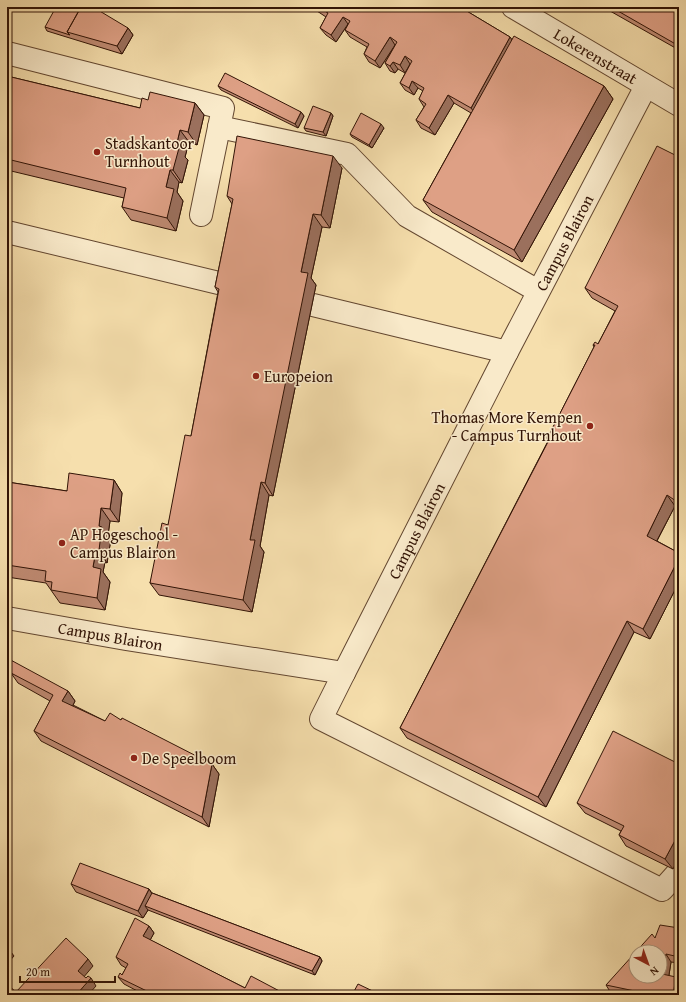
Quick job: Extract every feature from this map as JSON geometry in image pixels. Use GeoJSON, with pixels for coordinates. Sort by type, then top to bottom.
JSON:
{"type":"FeatureCollection","features":[{"type":"Feature","properties":{"kind":"street","name":"Lokerenstraat"},"geometry":{"type":"LineString","coordinates":[[513,7],[679,105]]}},
{"type":"Feature","properties":{"kind":"street"},"geometry":{"type":"LineString","coordinates":[[7,53],[223,108],[201,215]]}},
{"type":"Feature","properties":{"kind":"street","name":"Campus Blairon"},"geometry":{"type":"LineString","coordinates":[[7,618],[119,638],[344,673],[538,291],[646,86]]}},
{"type":"Feature","properties":{"kind":"street"},"geometry":{"type":"LineString","coordinates":[[219,127],[347,154],[407,216],[538,291]]}},
{"type":"Feature","properties":{"kind":"street"},"geometry":{"type":"LineString","coordinates":[[7,232],[227,285]]}},
{"type":"Feature","properties":{"kind":"street"},"geometry":{"type":"LineString","coordinates":[[313,306],[507,352]]}},
{"type":"Feature","properties":{"kind":"street"},"geometry":{"type":"LineString","coordinates":[[344,673],[321,719],[662,890],[679,871]]}},
{"type":"Feature","properties":{"kind":"building"},"geometry":{"type":"Polygon","coordinates":[[[56,7],[81,7],[67,32],[70,35],[45,27],[56,7]]]}},
{"type":"Feature","properties":{"kind":"building"},"geometry":{"type":"Polygon","coordinates":[[[81,7],[93,7],[128,28],[117,46],[67,32],[81,7]]]}},
{"type":"Feature","properties":{"kind":"building"},"geometry":{"type":"Polygon","coordinates":[[[318,7],[460,7],[510,37],[471,108],[448,95],[429,128],[416,120],[426,104],[419,99],[424,88],[412,81],[409,88],[400,83],[412,61],[405,56],[400,65],[393,62],[390,66],[385,63],[397,42],[390,37],[375,61],[364,54],[369,44],[345,30],[350,21],[343,17],[331,35],[320,28],[328,13],[318,7]]]}},
{"type":"Feature","properties":{"kind":"building"},"geometry":{"type":"Polygon","coordinates":[[[611,7],[679,7],[679,46],[611,7]]]}},
{"type":"Feature","properties":{"kind":"building"},"geometry":{"type":"Polygon","coordinates":[[[514,36],[604,86],[514,250],[423,200],[514,36]]]}},
{"type":"Feature","properties":{"kind":"building"},"geometry":{"type":"Polygon","coordinates":[[[225,73],[301,112],[295,124],[218,86],[225,73]]]}},
{"type":"Feature","properties":{"kind":"building","name":"Stadskantoor Turnhout"},"geometry":{"type":"Polygon","coordinates":[[[7,76],[140,108],[142,98],[148,100],[150,92],[195,103],[188,132],[180,130],[176,147],[179,148],[173,170],[170,170],[166,187],[174,189],[167,218],[122,207],[126,188],[7,159],[7,76]]]}},
{"type":"Feature","properties":{"kind":"building"},"geometry":{"type":"Polygon","coordinates":[[[313,106],[331,113],[323,132],[304,128],[313,106]]]}},
{"type":"Feature","properties":{"kind":"building"},"geometry":{"type":"Polygon","coordinates":[[[361,113],[381,124],[369,145],[350,134],[361,113]]]}},
{"type":"Feature","properties":{"kind":"building","name":"Europeion"},"geometry":{"type":"Polygon","coordinates":[[[237,136],[333,156],[321,215],[313,214],[301,272],[308,273],[265,483],[261,482],[250,540],[255,540],[243,600],[150,583],[162,523],[168,525],[185,435],[191,436],[219,289],[215,287],[233,199],[227,196],[237,136]]]}},
{"type":"Feature","properties":{"kind":"building"},"geometry":{"type":"Polygon","coordinates":[[[657,146],[679,157],[679,503],[667,495],[647,536],[679,553],[679,558],[643,629],[627,621],[538,797],[400,728],[550,438],[546,437],[547,434],[549,435],[595,345],[593,345],[595,342],[598,344],[618,306],[585,288],[657,146]]]}},
{"type":"Feature","properties":{"kind":"building","name":"AP Hogeschool - Campus Blairon"},"geometry":{"type":"Polygon","coordinates":[[[69,473],[114,480],[110,509],[101,508],[99,526],[102,527],[99,550],[96,550],[93,567],[101,569],[97,598],[51,590],[52,582],[45,581],[46,571],[7,565],[7,482],[67,491],[69,473]]]}},
{"type":"Feature","properties":{"kind":"building"},"geometry":{"type":"Polygon","coordinates":[[[7,658],[68,691],[62,701],[105,721],[110,713],[121,720],[122,718],[212,764],[202,817],[34,731],[53,695],[11,673],[7,664],[7,658]]]}},
{"type":"Feature","properties":{"kind":"building"},"geometry":{"type":"Polygon","coordinates":[[[613,731],[679,764],[679,833],[665,859],[619,835],[624,826],[577,803],[613,731]]]}},
{"type":"Feature","properties":{"kind":"building"},"geometry":{"type":"Polygon","coordinates":[[[80,863],[149,889],[138,911],[71,884],[80,863]]]}},
{"type":"Feature","properties":{"kind":"building"},"geometry":{"type":"Polygon","coordinates":[[[152,893],[320,957],[312,971],[145,906],[152,893]]]}},
{"type":"Feature","properties":{"kind":"building"},"geometry":{"type":"Polygon","coordinates":[[[135,918],[149,926],[143,936],[245,988],[251,976],[287,995],[155,995],[118,977],[120,973],[122,975],[128,964],[116,957],[135,918]]]}},
{"type":"Feature","properties":{"kind":"building"},"geometry":{"type":"Polygon","coordinates":[[[660,925],[679,928],[679,957],[668,954],[668,944],[643,944],[652,934],[655,938],[660,925]]]}},
{"type":"Feature","properties":{"kind":"building"},"geometry":{"type":"Polygon","coordinates":[[[66,938],[88,959],[78,971],[86,978],[88,976],[91,978],[76,995],[7,995],[7,984],[16,992],[66,938]]]}},
{"type":"Feature","properties":{"kind":"building"},"geometry":{"type":"Polygon","coordinates":[[[7,948],[11,952],[7,957],[7,948]]]}},
{"type":"Feature","properties":{"kind":"building"},"geometry":{"type":"Polygon","coordinates":[[[628,961],[628,984],[668,984],[668,975],[676,977],[673,995],[654,995],[606,985],[628,961]]]}},
{"type":"Feature","properties":{"kind":"building"},"geometry":{"type":"Polygon","coordinates":[[[358,984],[381,995],[352,995],[358,984]]]}},
{"type":"Feature","properties":{"kind":"place","name":"Stadskantoor Turnhout"},"geometry":{"type":"Point","coordinates":[97,152]}},
{"type":"Feature","properties":{"kind":"place","name":"Europeion"},"geometry":{"type":"Point","coordinates":[256,376]}},
{"type":"Feature","properties":{"kind":"place","name":"Thomas More Kempen - Campus Turnhout"},"geometry":{"type":"Point","coordinates":[590,426]}},
{"type":"Feature","properties":{"kind":"place","name":"AP Hogeschool - Campus Blairon"},"geometry":{"type":"Point","coordinates":[62,543]}},
{"type":"Feature","properties":{"kind":"place","name":"De Speelboom"},"geometry":{"type":"Point","coordinates":[134,758]}}]}
